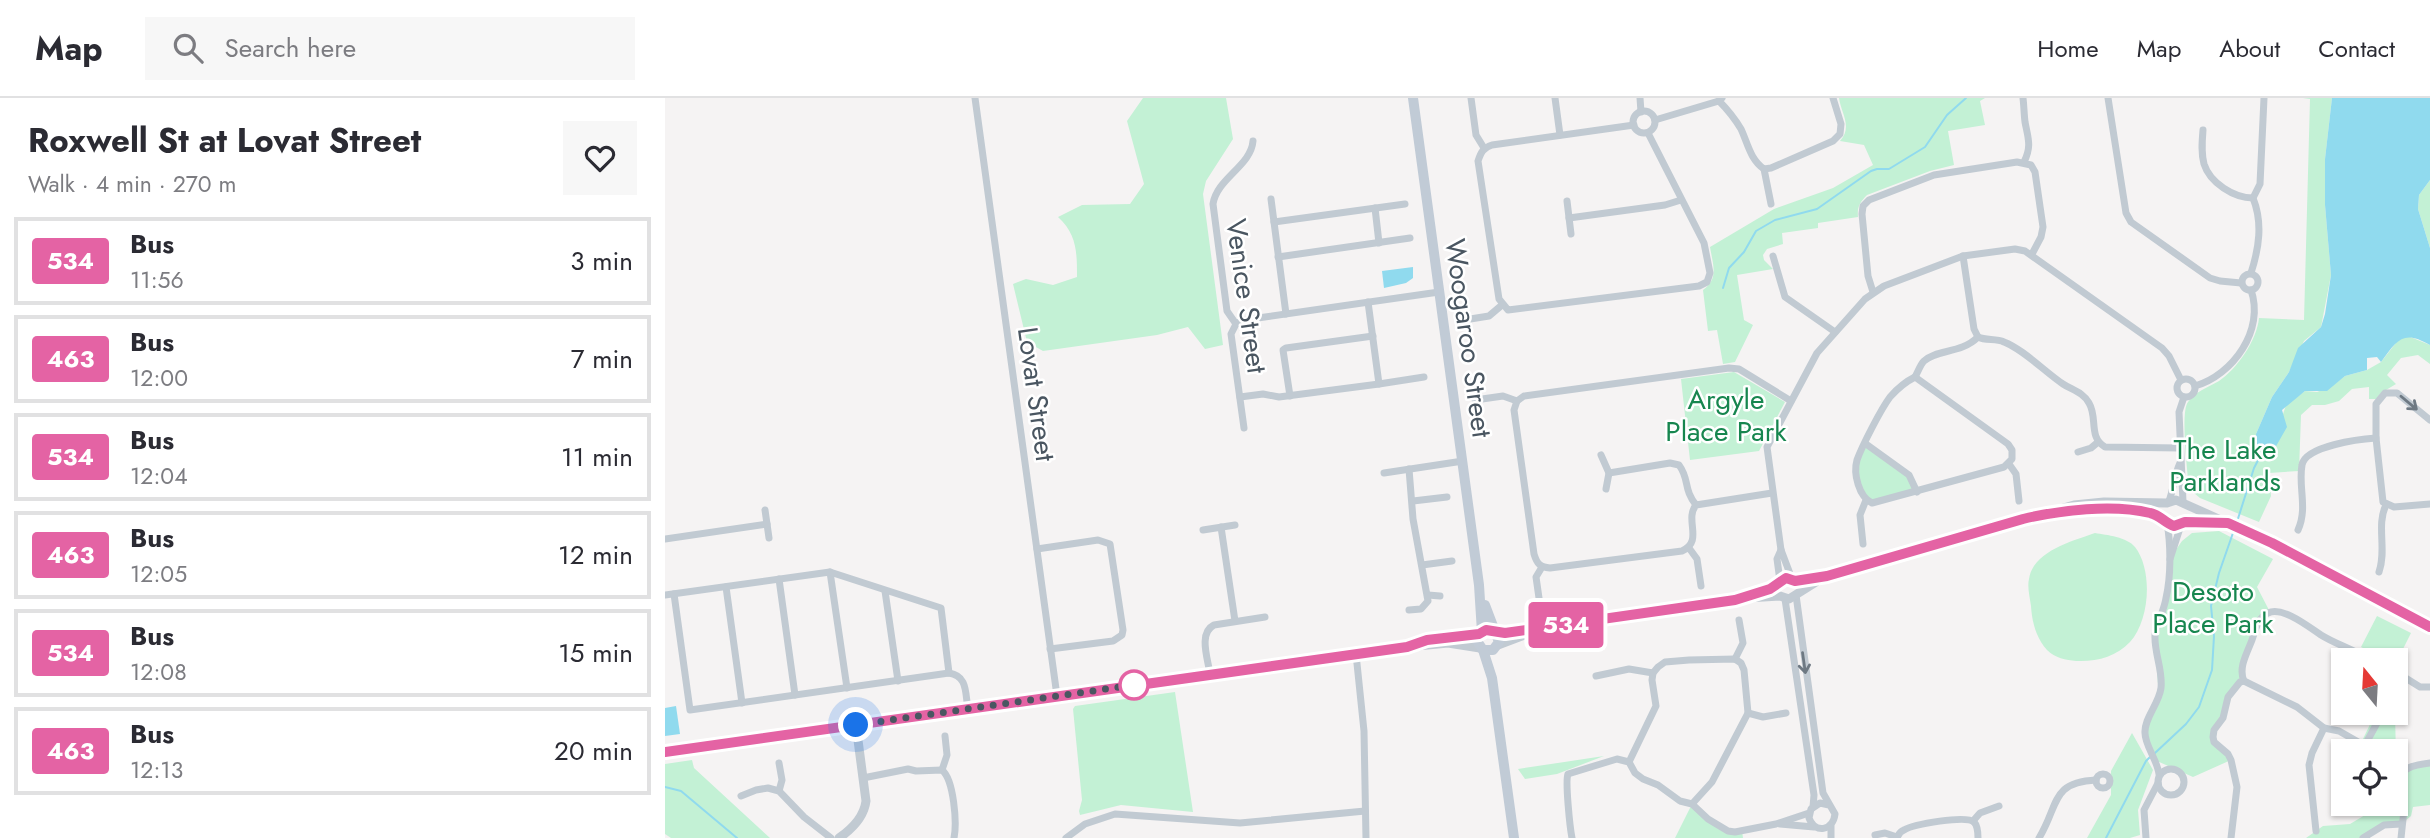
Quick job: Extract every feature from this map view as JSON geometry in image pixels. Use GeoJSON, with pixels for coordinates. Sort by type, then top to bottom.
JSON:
{"type":"FeatureCollection","features":[{"type":"Feature","properties":{"kind":"main road","name":"Woogaroo Street"},"geometry":{"type":"LineString","coordinates":[[1413,98],[1487,632]]}},
{"type":"Feature","properties":{"kind":"main road","name":"Woogaroo Street"},"geometry":{"type":"LineString","coordinates":[[1487,632],[1499,639],[1492,678]]}},
{"type":"Feature","properties":{"kind":"main road","name":"Woogaroo Street"},"geometry":{"type":"LineString","coordinates":[[1487,632],[1477,641],[1492,678],[1514,838]]}},
{"type":"Feature","properties":{"kind":"main road"},"geometry":{"type":"LineString","coordinates":[[1482,649],[1490,651],[1497,646]]}},
{"type":"Feature","properties":{"kind":"street","name":"Lovat Street"},"geometry":{"type":"LineString","coordinates":[[975,98],[1057,696]]}},
{"type":"Feature","properties":{"kind":"street"},"geometry":{"type":"LineString","coordinates":[[1471,98],[1476,135],[1484,148]]}},
{"type":"Feature","properties":{"kind":"street"},"geometry":{"type":"LineString","coordinates":[[1555,98],[1560,135]]}},
{"type":"Feature","properties":{"kind":"street"},"geometry":{"type":"LineString","coordinates":[[1640,98],[1641,112]]}},
{"type":"Feature","properties":{"kind":"street"},"geometry":{"type":"LineString","coordinates":[[1764,169],[1833,141],[1840,134],[1841,124],[1833,98]]}},
{"type":"Feature","properties":{"kind":"street"},"geometry":{"type":"LineString","coordinates":[[2023,98],[2030,141],[2030,149],[2024,162]]}},
{"type":"Feature","properties":{"kind":"street"},"geometry":{"type":"LineString","coordinates":[[2108,98],[2126,213],[2131,222],[2210,278],[2241,282]]}},
{"type":"Feature","properties":{"kind":"street"},"geometry":{"type":"LineString","coordinates":[[2241,282],[2244,276],[2251,273],[2258,252],[2259,214],[2253,198],[2260,184],[2264,98]]}},
{"type":"Feature","properties":{"kind":"street"},"geometry":{"type":"LineString","coordinates":[[1655,120],[1721,100],[1741,129],[1757,164],[1764,169],[1771,204]]}},
{"type":"Feature","properties":{"kind":"street"},"geometry":{"type":"LineString","coordinates":[[1641,112],[1650,113],[1655,120],[1654,128],[1647,133],[1639,132],[1634,125],[1635,117],[1641,112]]}},
{"type":"Feature","properties":{"kind":"street"},"geometry":{"type":"LineString","coordinates":[[1484,148],[1634,125]]}},
{"type":"Feature","properties":{"kind":"street"},"geometry":{"type":"LineString","coordinates":[[2203,130],[2201,150],[2204,167],[2211,177],[2233,194],[2253,198]]}},
{"type":"Feature","properties":{"kind":"street"},"geometry":{"type":"LineString","coordinates":[[1484,148],[1478,161],[1499,299],[1507,310],[1515,311],[1699,286],[1707,282],[1710,273],[1704,243],[1647,133]]}},
{"type":"Feature","properties":{"kind":"street","name":"Venice Street"},"geometry":{"type":"LineString","coordinates":[[1244,428],[1231,334],[1236,324],[1227,311],[1213,204],[1218,189],[1250,152],[1253,141]]}},
{"type":"Feature","properties":{"kind":"street"},"geometry":{"type":"LineString","coordinates":[[1873,292],[1868,276],[1863,206],[1869,200],[1934,175],[2024,162],[2031,165],[2035,172],[2043,227],[2032,254]]}},
{"type":"Feature","properties":{"kind":"street"},"geometry":{"type":"LineString","coordinates":[[1271,199],[1286,314]]}},
{"type":"Feature","properties":{"kind":"street"},"geometry":{"type":"LineString","coordinates":[[1569,218],[1665,205],[1681,200]]}},
{"type":"Feature","properties":{"kind":"street"},"geometry":{"type":"LineString","coordinates":[[1567,201],[1571,234]]}},
{"type":"Feature","properties":{"kind":"street"},"geometry":{"type":"LineString","coordinates":[[1274,222],[1405,204]]}},
{"type":"Feature","properties":{"kind":"street"},"geometry":{"type":"LineString","coordinates":[[1375,208],[1379,243]]}},
{"type":"Feature","properties":{"kind":"street"},"geometry":{"type":"LineString","coordinates":[[1278,257],[1410,238]]}},
{"type":"Feature","properties":{"kind":"street"},"geometry":{"type":"LineString","coordinates":[[1831,838],[1835,814],[1823,793],[1797,594],[1781,550],[1767,447],[1812,362],[1835,332],[1873,292],[1963,256],[2015,249],[2032,254],[2162,348],[2181,380]]}},
{"type":"Feature","properties":{"kind":"street"},"geometry":{"type":"LineString","coordinates":[[1773,256],[1786,297],[1835,332]]}},
{"type":"Feature","properties":{"kind":"street"},"geometry":{"type":"LineString","coordinates":[[1963,256],[1974,329],[1978,337]]}},
{"type":"Feature","properties":{"kind":"street"},"geometry":{"type":"LineString","coordinates":[[2251,273],[2256,275],[2258,283],[2251,290]]}},
{"type":"Feature","properties":{"kind":"street"},"geometry":{"type":"LineString","coordinates":[[2241,282],[2246,289],[2251,290]]}},
{"type":"Feature","properties":{"kind":"street"},"geometry":{"type":"LineString","coordinates":[[2181,380],[2176,388],[2178,394],[2183,397],[2192,395],[2195,386],[2220,375],[2233,362],[2253,325],[2254,302],[2251,290]]}},
{"type":"Feature","properties":{"kind":"street"},"geometry":{"type":"LineString","coordinates":[[1236,324],[1244,320],[1439,292]]}},
{"type":"Feature","properties":{"kind":"street"},"geometry":{"type":"LineString","coordinates":[[1368,302],[1379,384]]}},
{"type":"Feature","properties":{"kind":"street"},"geometry":{"type":"LineString","coordinates":[[1464,320],[1489,316],[1502,305]]}},
{"type":"Feature","properties":{"kind":"street"},"geometry":{"type":"LineString","coordinates":[[1290,396],[1283,351],[1286,348],[1373,336]]}},
{"type":"Feature","properties":{"kind":"street"},"geometry":{"type":"LineString","coordinates":[[1915,377],[2008,444],[2013,459],[2009,464],[1872,503],[1860,492],[1856,468],[1888,399],[1901,385],[1915,377],[1927,359],[1964,348],[1978,337],[2005,342],[2066,386],[2079,391],[2089,402],[2093,413],[2097,443],[2105,447],[2179,448]]}},
{"type":"Feature","properties":{"kind":"street"},"geometry":{"type":"LineString","coordinates":[[1696,505],[1691,516],[1693,540],[1689,548],[1682,551],[1542,567],[1534,555],[1514,410],[1517,401],[1524,396],[1729,368],[1739,369],[1791,401]]}},
{"type":"Feature","properties":{"kind":"street"},"geometry":{"type":"LineString","coordinates":[[1240,397],[1263,394],[1290,396],[1425,377]]}},
{"type":"Feature","properties":{"kind":"street"},"geometry":{"type":"LineString","coordinates":[[2181,380],[2190,379],[2195,386]]}},
{"type":"Feature","properties":{"kind":"street"},"geometry":{"type":"LineString","coordinates":[[2379,572],[2384,555],[2382,517],[2386,505],[2381,494],[2376,404],[2385,393],[2393,392],[2430,420]]}},
{"type":"Feature","properties":{"kind":"street"},"geometry":{"type":"LineString","coordinates":[[1475,400],[1503,396],[1517,401]]}},
{"type":"Feature","properties":{"kind":"street"},"geometry":{"type":"LineString","coordinates":[[2169,560],[2189,514],[2184,503],[2179,448],[2179,412],[2183,397]]}},
{"type":"Feature","properties":{"kind":"street"},"geometry":{"type":"LineString","coordinates":[[2298,530],[2304,513],[2302,466],[2306,457],[2351,440],[2376,438]]}},
{"type":"Feature","properties":{"kind":"street"},"geometry":{"type":"LineString","coordinates":[[2078,453],[2097,443]]}},
{"type":"Feature","properties":{"kind":"street"},"geometry":{"type":"LineString","coordinates":[[1866,444],[1909,475],[1917,492]]}},
{"type":"Feature","properties":{"kind":"street"},"geometry":{"type":"LineString","coordinates":[[1601,455],[1609,473],[1606,489]]}},
{"type":"Feature","properties":{"kind":"street"},"geometry":{"type":"LineString","coordinates":[[1384,473],[1463,461]]}},
{"type":"Feature","properties":{"kind":"street"},"geometry":{"type":"LineString","coordinates":[[1609,473],[1670,463],[1679,466],[1685,474],[1688,495],[1696,505]]}},
{"type":"Feature","properties":{"kind":"street"},"geometry":{"type":"LineString","coordinates":[[2167,794],[2160,790],[2156,759],[2145,736],[2146,726],[2161,689],[2162,677],[2155,633],[2166,598],[2169,560],[2163,511],[2173,490],[2174,477],[2180,463]]}},
{"type":"Feature","properties":{"kind":"street"},"geometry":{"type":"LineString","coordinates":[[2009,464],[2016,474],[2019,501]]}},
{"type":"Feature","properties":{"kind":"street"},"geometry":{"type":"LineString","coordinates":[[1409,469],[1413,519],[1428,595],[1425,606],[1409,610]]}},
{"type":"Feature","properties":{"kind":"street"},"geometry":{"type":"LineString","coordinates":[[1696,505],[1772,493]]}},
{"type":"Feature","properties":{"kind":"street"},"geometry":{"type":"LineString","coordinates":[[1413,501],[1447,497]]}},
{"type":"Feature","properties":{"kind":"street"},"geometry":{"type":"LineString","coordinates":[[1747,598],[1786,578],[1794,580],[1827,576],[2074,505],[2168,502],[2176,499],[2248,531],[2430,626]]}},
{"type":"Feature","properties":{"kind":"street"},"geometry":{"type":"LineString","coordinates":[[1864,544],[1860,515],[1866,500]]}},
{"type":"Feature","properties":{"kind":"street"},"geometry":{"type":"LineString","coordinates":[[2386,505],[2394,507],[2430,504]]}},
{"type":"Feature","properties":{"kind":"street"},"geometry":{"type":"LineString","coordinates":[[765,510],[769,538]]}},
{"type":"Feature","properties":{"kind":"street"},"geometry":{"type":"LineString","coordinates":[[2042,514],[2127,510],[2149,513],[2174,526],[2183,523],[2228,523]]}},
{"type":"Feature","properties":{"kind":"street"},"geometry":{"type":"LineString","coordinates":[[665,539],[767,524]]}},
{"type":"Feature","properties":{"kind":"street"},"geometry":{"type":"LineString","coordinates":[[1203,530],[1235,525]]}},
{"type":"Feature","properties":{"kind":"street"},"geometry":{"type":"LineString","coordinates":[[1221,527],[1235,621]]}},
{"type":"Feature","properties":{"kind":"street"},"geometry":{"type":"LineString","coordinates":[[1037,549],[1098,540],[1110,544],[1123,630],[1122,635],[1113,641],[1050,649]]}},
{"type":"Feature","properties":{"kind":"street"},"geometry":{"type":"LineString","coordinates":[[1689,548],[1697,559],[1701,586]]}},
{"type":"Feature","properties":{"kind":"street"},"geometry":{"type":"LineString","coordinates":[[1781,550],[1777,559],[1777,591],[1783,598],[1814,795],[1809,818],[1821,838]]}},
{"type":"Feature","properties":{"kind":"street"},"geometry":{"type":"LineString","coordinates":[[1422,565],[1452,561]]}},
{"type":"Feature","properties":{"kind":"street"},"geometry":{"type":"LineString","coordinates":[[1541,612],[1536,577],[1542,567]]}},
{"type":"Feature","properties":{"kind":"street"},"geometry":{"type":"LineString","coordinates":[[830,572],[847,688]]}},
{"type":"Feature","properties":{"kind":"street"},"geometry":{"type":"LineString","coordinates":[[949,673],[940,608],[830,572],[669,594],[690,710],[949,673],[963,679],[968,709]]}},
{"type":"Feature","properties":{"kind":"street"},"geometry":{"type":"LineString","coordinates":[[1407,647],[1437,638],[1541,628],[1747,598],[1783,598],[1797,594],[1827,576]]}},
{"type":"Feature","properties":{"kind":"street"},"geometry":{"type":"LineString","coordinates":[[779,579],[795,695]]}},
{"type":"Feature","properties":{"kind":"street"},"geometry":{"type":"LineString","coordinates":[[726,586],[742,703]]}},
{"type":"Feature","properties":{"kind":"street"},"geometry":{"type":"LineString","coordinates":[[885,591],[898,681]]}},
{"type":"Feature","properties":{"kind":"street"},"geometry":{"type":"LineString","coordinates":[[1428,595],[1440,596]]}},
{"type":"Feature","properties":{"kind":"street"},"geometry":{"type":"LineString","coordinates":[[2244,681],[2241,668],[2256,627],[2264,615],[2270,612],[2277,611],[2305,623],[2321,635],[2352,648]]}},
{"type":"Feature","properties":{"kind":"street"},"geometry":{"type":"LineString","coordinates":[[1210,674],[1205,631],[1214,625],[1265,617]]}},
{"type":"Feature","properties":{"kind":"street"},"geometry":{"type":"LineString","coordinates":[[1735,659],[1742,643],[1739,620]]}},
{"type":"Feature","properties":{"kind":"street"},"geometry":{"type":"LineString","coordinates":[[1497,646],[1541,628]]}},
{"type":"Feature","properties":{"kind":"street"},"geometry":{"type":"LineString","coordinates":[[665,752],[1407,647],[1448,643],[1482,649]]}},
{"type":"Feature","properties":{"kind":"street"},"geometry":{"type":"LineString","coordinates":[[1356,654],[1364,731],[1366,838]]}},
{"type":"Feature","properties":{"kind":"street"},"geometry":{"type":"LineString","coordinates":[[1653,673],[1665,662],[1735,659],[1741,663],[1744,670],[1748,713],[1712,782],[1692,804]]}},
{"type":"Feature","properties":{"kind":"street"},"geometry":{"type":"LineString","coordinates":[[1596,676],[1629,669],[1653,673]]}},
{"type":"Feature","properties":{"kind":"street"},"geometry":{"type":"LineString","coordinates":[[1629,762],[1656,706],[1653,673]]}},
{"type":"Feature","properties":{"kind":"street"},"geometry":{"type":"LineString","coordinates":[[2408,680],[2420,687],[2430,687]]}},
{"type":"Feature","properties":{"kind":"street"},"geometry":{"type":"LineString","coordinates":[[2244,681],[2297,707],[2324,728],[2339,730],[2355,739]]}},
{"type":"Feature","properties":{"kind":"street"},"geometry":{"type":"LineString","coordinates":[[2231,838],[2237,787],[2231,760],[2214,742],[2213,737],[2214,730],[2223,718],[2228,696],[2244,681]]}},
{"type":"Feature","properties":{"kind":"street"},"geometry":{"type":"LineString","coordinates":[[1748,713],[1763,717],[1786,713]]}},
{"type":"Feature","properties":{"kind":"street"},"geometry":{"type":"LineString","coordinates":[[839,838],[862,817],[865,810],[856,725]]}},
{"type":"Feature","properties":{"kind":"street"},"geometry":{"type":"LineString","coordinates":[[2316,831],[2309,765],[2324,728]]}},
{"type":"Feature","properties":{"kind":"street"},"geometry":{"type":"LineString","coordinates":[[942,770],[947,755],[945,736]]}},
{"type":"Feature","properties":{"kind":"street"},"geometry":{"type":"LineString","coordinates":[[1572,838],[1565,780],[1568,774],[1617,759],[1629,762],[1643,779],[1658,785],[1680,801],[1692,804],[1708,819],[1728,831],[1743,835],[1811,810],[1821,803],[1829,805]]}},
{"type":"Feature","properties":{"kind":"street"},"geometry":{"type":"LineString","coordinates":[[2150,797],[2180,792],[2184,785],[2179,771],[2156,759]]}},
{"type":"Feature","properties":{"kind":"street"},"geometry":{"type":"LineString","coordinates":[[779,763],[782,780],[779,791]]}},
{"type":"Feature","properties":{"kind":"street"},"geometry":{"type":"LineString","coordinates":[[2408,768],[2430,763]]}},
{"type":"Feature","properties":{"kind":"street"},"geometry":{"type":"LineString","coordinates":[[2159,774],[2172,768]]}},
{"type":"Feature","properties":{"kind":"street"},"geometry":{"type":"LineString","coordinates":[[863,778],[908,769],[942,770],[949,777],[956,825],[954,838]]}},
{"type":"Feature","properties":{"kind":"street"},"geometry":{"type":"LineString","coordinates":[[2039,838],[2064,789],[2079,781],[2096,780]]}},
{"type":"Feature","properties":{"kind":"street"},"geometry":{"type":"LineString","coordinates":[[2146,838],[2144,810],[2158,783]]}},
{"type":"Feature","properties":{"kind":"street"},"geometry":{"type":"LineString","coordinates":[[741,796],[768,788],[779,791],[804,817],[831,838]]}},
{"type":"Feature","properties":{"kind":"street"},"geometry":{"type":"LineString","coordinates":[[1973,821],[1980,813],[1999,806]]}},
{"type":"Feature","properties":{"kind":"street"},"geometry":{"type":"LineString","coordinates":[[1066,838],[1085,824],[1115,814],[1240,823],[1365,811]]}},
{"type":"Feature","properties":{"kind":"street"},"geometry":{"type":"LineString","coordinates":[[2401,838],[2403,816]]}},
{"type":"Feature","properties":{"kind":"street"},"geometry":{"type":"LineString","coordinates":[[1875,835],[1885,833],[1897,837],[1904,830],[1939,821],[1973,821]]}},
{"type":"Feature","properties":{"kind":"street"},"geometry":{"type":"LineString","coordinates":[[1973,821],[1978,838]]}},
{"type":"Feature","properties":{"kind":"street"},"geometry":{"type":"LineString","coordinates":[[1776,824],[1825,829],[1831,826]]}},
{"type":"Feature","properties":{"kind":"street"},"geometry":{"type":"LineString","coordinates":[[2363,838],[2384,825],[2401,824]]}},
{"type":"Feature","properties":{"kind":"green space"},"geometry":{"type":"Polygon","coordinates":[[[1143,98],[1226,98],[1233,139],[1206,181],[1203,194],[1223,345],[1205,349],[1188,327],[1157,335],[1043,351],[1027,342],[1013,284],[1026,279],[1053,285],[1077,277],[1076,252],[1072,237],[1058,217],[1082,205],[1130,204],[1144,184],[1127,121],[1143,98]]]}},
{"type":"Feature","properties":{"kind":"green space"},"geometry":{"type":"Polygon","coordinates":[[[1839,98],[1985,98],[1980,101],[1985,125],[1948,131],[1954,165],[1930,171],[1867,195],[1859,205],[1858,217],[1818,223],[1818,228],[1782,233],[1783,244],[1767,249],[1763,255],[1773,269],[1737,275],[1744,320],[1753,325],[1735,362],[1723,364],[1717,330],[1708,331],[1703,290],[1713,276],[1710,247],[1774,209],[1833,188],[1873,165],[1864,145],[1840,141],[1846,125],[1839,98]]]}},
{"type":"Feature","properties":{"kind":"green space","name":"The Lake Parklands"},"geometry":{"type":"Polygon","coordinates":[[[2303,98],[2332,98],[2325,159],[2325,205],[2331,275],[2321,327],[2304,341],[2289,372],[2272,397],[2256,434],[2283,414],[2286,405],[2305,391],[2317,392],[2332,386],[2345,376],[2367,370],[2381,362],[2399,339],[2408,336],[2430,345],[2430,364],[2418,355],[2401,358],[2387,375],[2396,384],[2376,399],[2369,399],[2369,387],[2352,389],[2339,401],[2312,405],[2301,415],[2299,471],[2269,473],[2271,496],[2259,522],[2200,498],[2189,489],[2185,444],[2186,408],[2191,398],[2226,376],[2239,362],[2250,344],[2259,318],[2304,320],[2310,99],[2303,98]]]}},
{"type":"Feature","properties":{"kind":"green space"},"geometry":{"type":"Polygon","coordinates":[[[2430,180],[2430,248],[2418,209],[2419,195],[2430,180]]]}},
{"type":"Feature","properties":{"kind":"green space","name":"Argyle Place Park"},"geometry":{"type":"Polygon","coordinates":[[[1734,372],[1785,402],[1759,451],[1690,460],[1681,379],[1734,372]]]}},
{"type":"Feature","properties":{"kind":"green space"},"geometry":{"type":"Polygon","coordinates":[[[1866,444],[1909,475],[1917,492],[1872,503],[1860,492],[1857,461],[1866,444]]]}},
{"type":"Feature","properties":{"kind":"green space","name":"Desoto Place Park"},"geometry":{"type":"Polygon","coordinates":[[[2219,531],[2273,559],[2257,587],[2270,612],[2264,615],[2241,676],[2213,737],[2231,760],[2193,777],[2157,761],[2146,742],[2146,726],[2159,698],[2155,645],[2166,598],[2169,560],[2182,541],[2192,533],[2219,531]]]}},
{"type":"Feature","properties":{"kind":"green space"},"geometry":{"type":"Polygon","coordinates":[[[2095,533],[2122,539],[2135,547],[2141,557],[2147,581],[2142,621],[2130,642],[2105,658],[2091,661],[2065,659],[2047,650],[2037,635],[2032,618],[2029,579],[2032,569],[2046,554],[2095,533]]]}},
{"type":"Feature","properties":{"kind":"green space"},"geometry":{"type":"Polygon","coordinates":[[[2377,616],[2411,633],[2404,648],[2361,647],[2377,616]]]}},
{"type":"Feature","properties":{"kind":"green space"},"geometry":{"type":"Polygon","coordinates":[[[1175,692],[1193,812],[1121,805],[1080,815],[1082,800],[1073,709],[1075,706],[1175,692]]]}},
{"type":"Feature","properties":{"kind":"green space"},"geometry":{"type":"Polygon","coordinates":[[[2370,725],[2395,725],[2396,739],[2363,739],[2370,725]]]}},
{"type":"Feature","properties":{"kind":"green space"},"geometry":{"type":"Polygon","coordinates":[[[2132,733],[2153,770],[2138,810],[2140,835],[2130,838],[2087,838],[2111,795],[2111,771],[2132,733]]]}},
{"type":"Feature","properties":{"kind":"green space"},"geometry":{"type":"Polygon","coordinates":[[[1604,756],[1557,774],[1525,779],[1518,769],[1604,756]]]}},
{"type":"Feature","properties":{"kind":"green space"},"geometry":{"type":"Polygon","coordinates":[[[692,760],[694,768],[770,838],[671,838],[665,834],[665,764],[692,760]]]}},
{"type":"Feature","properties":{"kind":"green space"},"geometry":{"type":"Polygon","coordinates":[[[2430,763],[2430,805],[2413,807],[2411,816],[2401,824],[2389,824],[2363,838],[2306,838],[2323,826],[2350,824],[2363,816],[2408,816],[2408,770],[2430,763]]]}},
{"type":"Feature","properties":{"kind":"green space"},"geometry":{"type":"Polygon","coordinates":[[[1692,804],[1728,831],[1742,831],[1743,838],[1675,838],[1692,804]]]}},
{"type":"Feature","properties":{"kind":"water"},"geometry":{"type":"Polygon","coordinates":[[[2332,98],[2430,98],[2430,180],[2419,195],[2418,209],[2430,248],[2430,345],[2413,338],[2401,339],[2381,362],[2377,357],[2367,358],[2367,370],[2345,376],[2327,391],[2305,391],[2282,410],[2287,427],[2275,448],[2257,445],[2256,434],[2272,397],[2289,372],[2298,348],[2321,327],[2325,314],[2331,275],[2325,205],[2325,159],[2332,98]]]}},
{"type":"Feature","properties":{"kind":"water"},"geometry":{"type":"Polygon","coordinates":[[[1413,267],[1413,278],[1406,283],[1384,288],[1382,271],[1413,267]]]}},
{"type":"Feature","properties":{"kind":"water"},"geometry":{"type":"Polygon","coordinates":[[[676,706],[680,734],[665,736],[665,708],[676,706]]]}},
{"type":"Feature","properties":{"kind":"waterway"},"geometry":{"type":"LineString","coordinates":[[1723,288],[1729,268],[1744,252],[1756,231],[1775,220],[1817,209],[1871,171],[1889,169],[1925,147],[1947,115],[1966,98]]}},
{"type":"Feature","properties":{"kind":"waterway"},"geometry":{"type":"LineString","coordinates":[[2236,525],[2254,468],[2266,445]]}},
{"type":"Feature","properties":{"kind":"waterway"},"geometry":{"type":"LineString","coordinates":[[2155,753],[2186,724],[2199,707],[2212,670],[2214,636],[2211,606],[2234,530]]}},
{"type":"Feature","properties":{"kind":"waterway"},"geometry":{"type":"LineString","coordinates":[[2106,838],[2151,756]]}},
{"type":"Feature","properties":{"kind":"waterway"},"geometry":{"type":"LineString","coordinates":[[665,787],[681,791],[737,838]]}},
{"type":"Feature","properties":{"kind":"bus line","name":"534"},"geometry":{"type":"LineString","coordinates":[[665,752],[1407,647],[1427,640],[1479,634],[1486,630],[1505,633],[1747,598],[1770,589],[1782,579],[1795,581],[1827,576],[2042,514],[2074,511],[2127,510],[2149,513],[2174,526],[2185,522],[2228,523],[2272,543],[2430,627]]}},
{"type":"Feature","properties":{"kind":"route"},"geometry":{"type":"LineString","coordinates":[[856,725],[1134,685]]}}]}
